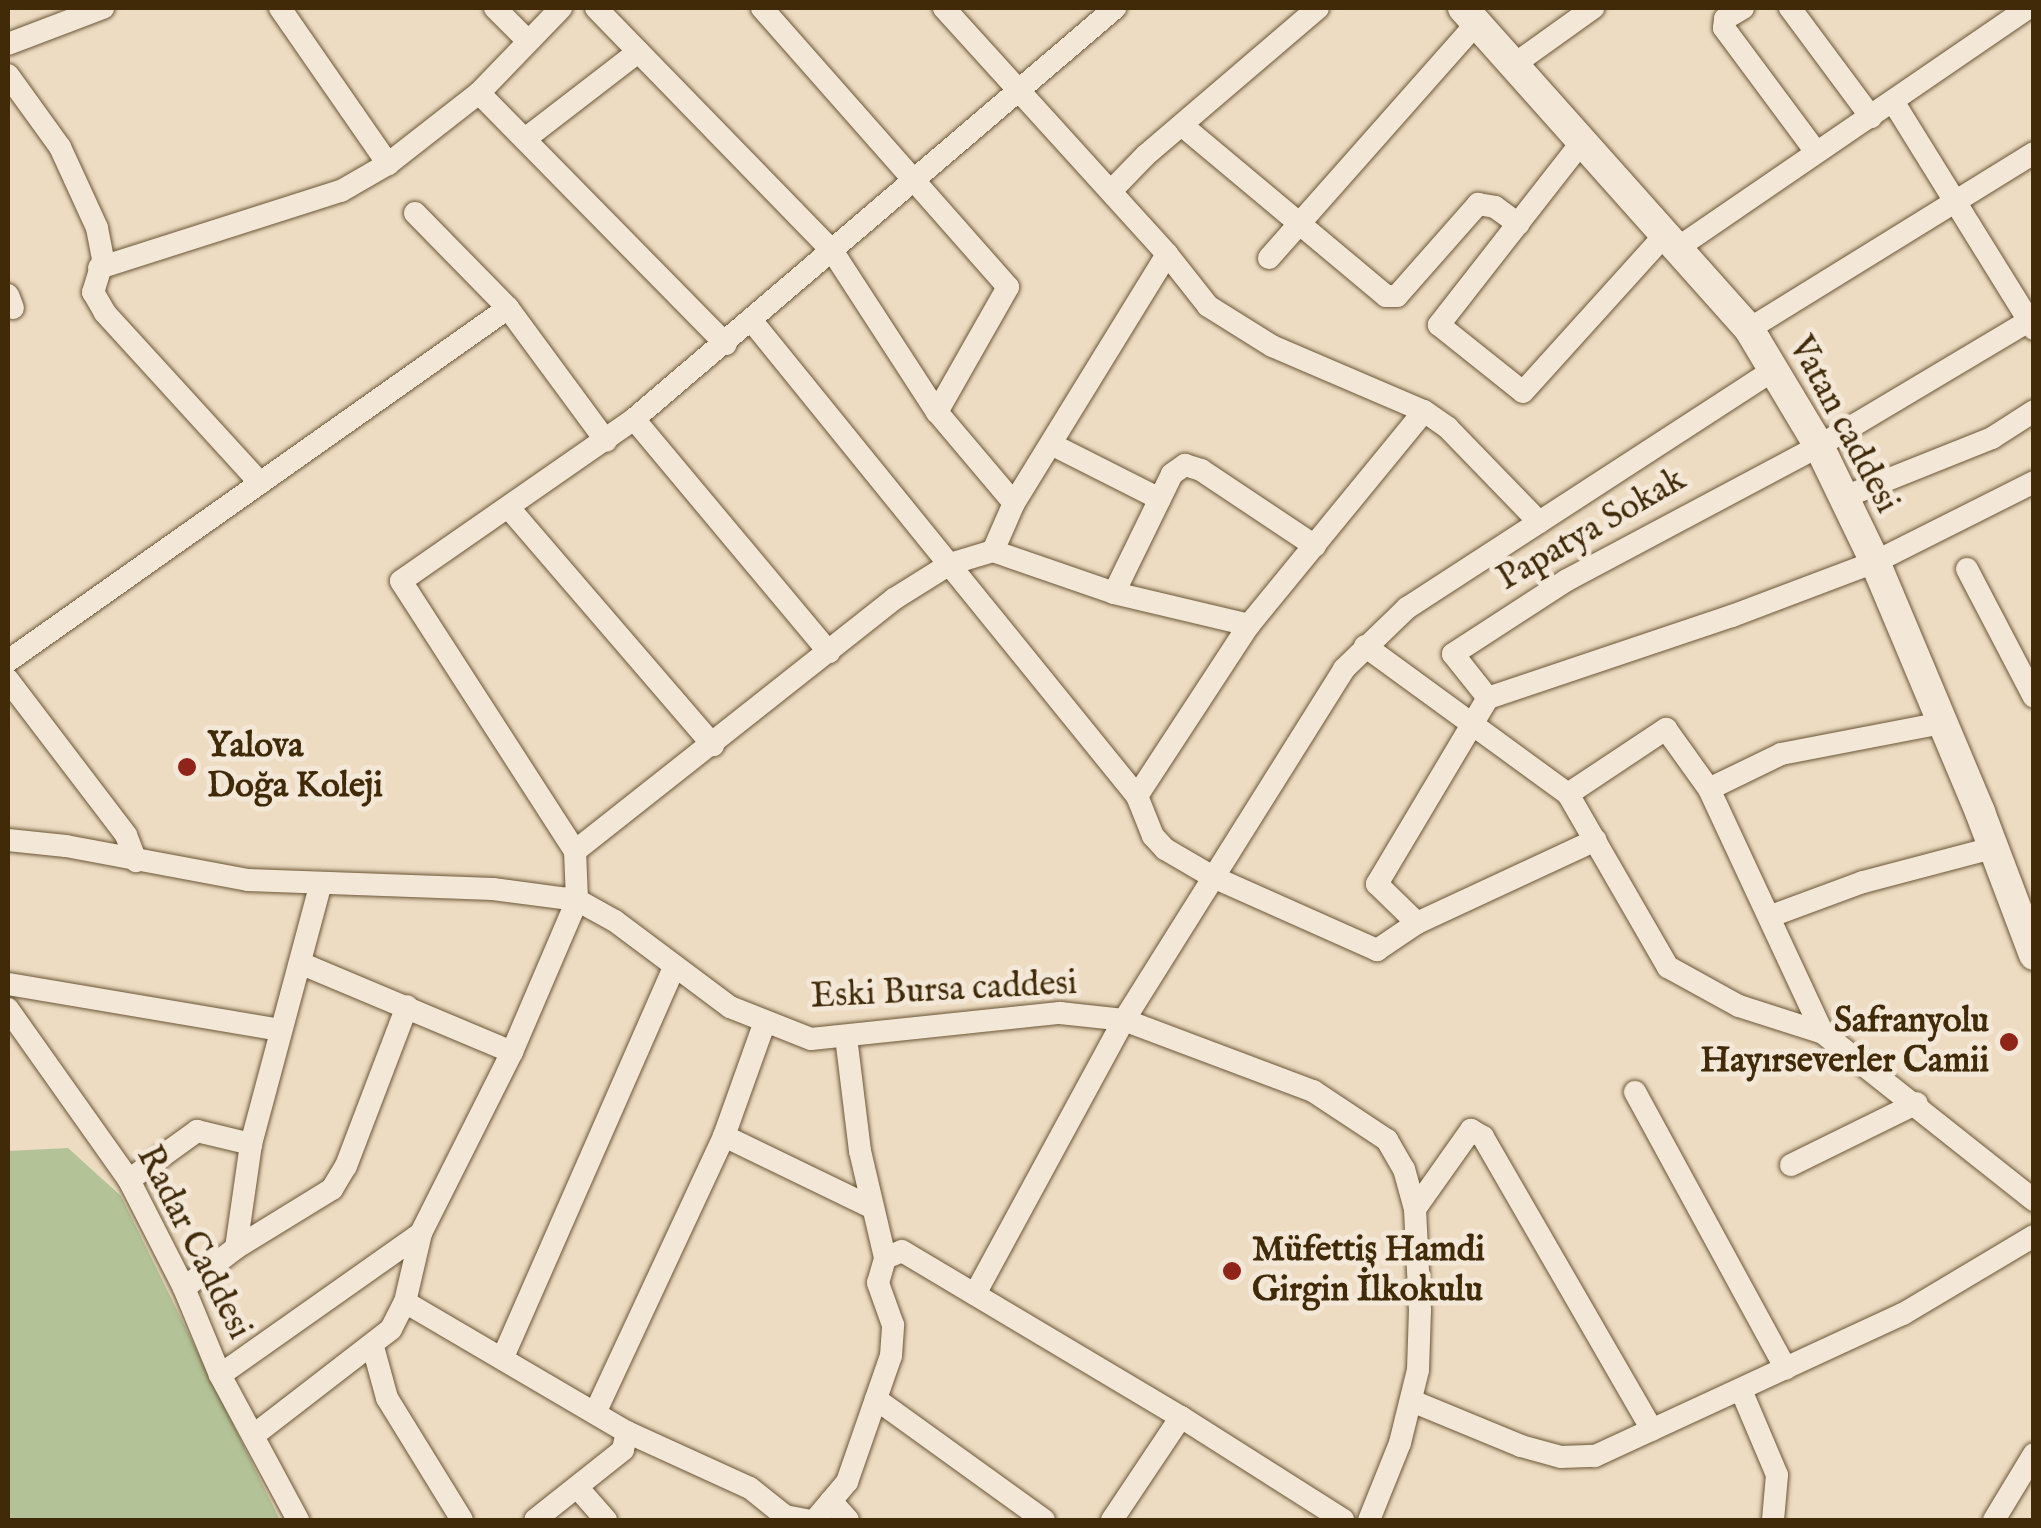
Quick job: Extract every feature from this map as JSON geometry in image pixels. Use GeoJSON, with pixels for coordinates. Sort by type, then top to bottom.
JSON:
{"type":"FeatureCollection","features":[{"type":"Feature","properties":{"kind":"street"},"geometry":{"type":"LineString","coordinates":[[8,44],[104,8]]}},
{"type":"Feature","properties":{"kind":"street"},"geometry":{"type":"LineString","coordinates":[[280,8],[388,164]]}},
{"type":"Feature","properties":{"kind":"street"},"geometry":{"type":"LineString","coordinates":[[495,8],[528,40]]}},
{"type":"Feature","properties":{"kind":"street"},"geometry":{"type":"LineString","coordinates":[[99,268],[341,191],[388,164],[479,93],[561,8]]}},
{"type":"Feature","properties":{"kind":"street"},"geometry":{"type":"LineString","coordinates":[[596,8],[833,252],[937,412],[1014,503]]}},
{"type":"Feature","properties":{"kind":"street"},"geometry":{"type":"LineString","coordinates":[[762,8],[1008,288],[937,412]]}},
{"type":"Feature","properties":{"kind":"street"},"geometry":{"type":"LineString","coordinates":[[944,8],[1022,90],[1208,306],[1272,346],[1424,411],[1448,428],[1539,522]]}},
{"type":"Feature","properties":{"kind":"street"},"geometry":{"type":"LineString","coordinates":[[254,1434],[373,1347],[391,1329],[405,1302],[421,1233],[512,1052],[577,900],[575,850],[401,581],[634,419],[916,183],[1116,8]]}},
{"type":"Feature","properties":{"kind":"street"},"geometry":{"type":"LineString","coordinates":[[1112,192],[1146,155],[1318,8]]}},
{"type":"Feature","properties":{"kind":"street"},"geometry":{"type":"LineString","coordinates":[[1512,66],[1592,8]]}},
{"type":"Feature","properties":{"kind":"street"},"geometry":{"type":"LineString","coordinates":[[1744,8],[1724,19],[1724,28],[1816,152]]}},
{"type":"Feature","properties":{"kind":"street"},"geometry":{"type":"LineString","coordinates":[[1790,8],[1871,116]]}},
{"type":"Feature","properties":{"kind":"street"},"geometry":{"type":"LineString","coordinates":[[1581,143],[1439,325],[1524,392],[1670,242],[1894,103],[2028,8]]}},
{"type":"Feature","properties":{"kind":"street"},"geometry":{"type":"LineString","coordinates":[[1269,258],[1300,227],[1470,16]]}},
{"type":"Feature","properties":{"kind":"street","name":"Vatan caddesi"},"geometry":{"type":"LineString","coordinates":[[1470,16],[1748,330],[1819,446],[1874,562],[1942,723],[2033,954]]}},
{"type":"Feature","properties":{"kind":"street"},"geometry":{"type":"LineString","coordinates":[[525,140],[638,52]]}},
{"type":"Feature","properties":{"kind":"street"},"geometry":{"type":"LineString","coordinates":[[8,74],[60,147],[96,228],[103,260],[93,292],[104,312],[260,483]]}},
{"type":"Feature","properties":{"kind":"street"},"geometry":{"type":"LineString","coordinates":[[479,93],[726,344]]}},
{"type":"Feature","properties":{"kind":"street"},"geometry":{"type":"LineString","coordinates":[[1819,446],[2032,323],[1894,103]]}},
{"type":"Feature","properties":{"kind":"street"},"geometry":{"type":"LineString","coordinates":[[1184,126],[1386,296],[1397,296],[1478,204],[1495,207],[1518,224]]}},
{"type":"Feature","properties":{"kind":"street"},"geometry":{"type":"LineString","coordinates":[[1748,330],[2034,153]]}},
{"type":"Feature","properties":{"kind":"street"},"geometry":{"type":"LineString","coordinates":[[416,213],[508,308],[606,441]]}},
{"type":"Feature","properties":{"kind":"street"},"geometry":{"type":"LineString","coordinates":[[994,551],[1014,503],[1167,254]]}},
{"type":"Feature","properties":{"kind":"street"},"geometry":{"type":"LineString","coordinates":[[8,661],[508,308]]}},
{"type":"Feature","properties":{"kind":"street"},"geometry":{"type":"LineString","coordinates":[[751,320],[1137,796],[1153,836],[1164,849],[1213,876],[1376,950],[1417,923],[1596,840]]}},
{"type":"Feature","properties":{"kind":"street"},"geometry":{"type":"LineString","coordinates":[[975,1294],[1124,1020],[1344,669],[1408,608],[1773,370]]}},
{"type":"Feature","properties":{"kind":"street"},"geometry":{"type":"LineString","coordinates":[[1137,796],[1249,624],[1424,411]]}},
{"type":"Feature","properties":{"kind":"street"},"geometry":{"type":"LineString","coordinates":[[1842,498],[1992,438],[2034,411]]}},
{"type":"Feature","properties":{"kind":"street"},"geometry":{"type":"LineString","coordinates":[[634,419],[829,652]]}},
{"type":"Feature","properties":{"kind":"street"},"geometry":{"type":"LineString","coordinates":[[1051,444],[1160,499]]}},
{"type":"Feature","properties":{"kind":"street","name":"Papatya Sokak"},"geometry":{"type":"LineString","coordinates":[[1488,698],[1453,654],[1634,542],[1819,446]]}},
{"type":"Feature","properties":{"kind":"street"},"geometry":{"type":"LineString","coordinates":[[1114,593],[1172,474],[1185,465],[1201,470],[1314,546]]}},
{"type":"Feature","properties":{"kind":"street"},"geometry":{"type":"LineString","coordinates":[[1417,923],[1378,884],[1488,698],[1732,616],[1874,562],[2034,482]]}},
{"type":"Feature","properties":{"kind":"street"},"geometry":{"type":"LineString","coordinates":[[509,508],[714,745]]}},
{"type":"Feature","properties":{"kind":"street"},"geometry":{"type":"LineString","coordinates":[[575,850],[714,745],[894,599],[950,564],[994,551],[1114,593],[1249,624]]}},
{"type":"Feature","properties":{"kind":"street"},"geometry":{"type":"LineString","coordinates":[[1967,569],[2034,697]]}},
{"type":"Feature","properties":{"kind":"street"},"geometry":{"type":"LineString","coordinates":[[1365,646],[1568,794],[1668,967],[1739,1006],[1822,1032],[2034,1200]]}},
{"type":"Feature","properties":{"kind":"street"},"geometry":{"type":"LineString","coordinates":[[8,680],[126,836],[136,861]]}},
{"type":"Feature","properties":{"kind":"street"},"geometry":{"type":"LineString","coordinates":[[1708,790],[1780,754],[1942,723]]}},
{"type":"Feature","properties":{"kind":"street"},"geometry":{"type":"LineString","coordinates":[[1568,794],[1666,729],[1708,790],[1771,916],[1822,1032]]}},
{"type":"Feature","properties":{"kind":"street","name":"Eski Bursa caddesi"},"geometry":{"type":"LineString","coordinates":[[8,840],[66,846],[248,880],[493,889],[577,900],[615,921],[730,1007],[811,1040],[1060,1014],[1124,1020],[1314,1091],[1387,1140],[1404,1168],[1414,1209],[1420,1310],[1412,1401],[1387,1480],[1369,1520]]}},
{"type":"Feature","properties":{"kind":"street"},"geometry":{"type":"LineString","coordinates":[[1771,916],[1864,882],[1994,848]]}},
{"type":"Feature","properties":{"kind":"street"},"geometry":{"type":"LineString","coordinates":[[236,1248],[251,1144],[320,882]]}},
{"type":"Feature","properties":{"kind":"street"},"geometry":{"type":"LineString","coordinates":[[300,962],[512,1052]]}},
{"type":"Feature","properties":{"kind":"street"},"geometry":{"type":"LineString","coordinates":[[502,1357],[675,966]]}},
{"type":"Feature","properties":{"kind":"street"},"geometry":{"type":"LineString","coordinates":[[8,984],[280,1030]]}},
{"type":"Feature","properties":{"kind":"street"},"geometry":{"type":"LineString","coordinates":[[184,1288],[236,1248],[332,1189],[346,1166],[407,1006]]}},
{"type":"Feature","properties":{"kind":"street","name":"Radar Caddesi"},"geometry":{"type":"LineString","coordinates":[[8,1009],[129,1180],[184,1288],[220,1375],[298,1520]]}},
{"type":"Feature","properties":{"kind":"street"},"geometry":{"type":"LineString","coordinates":[[596,1413],[724,1136],[764,1024]]}},
{"type":"Feature","properties":{"kind":"street"},"geometry":{"type":"LineString","coordinates":[[814,1520],[847,1482],[891,1356],[893,1324],[878,1283],[885,1258],[860,1152],[846,1036]]}},
{"type":"Feature","properties":{"kind":"street"},"geometry":{"type":"LineString","coordinates":[[1635,1092],[1786,1369]]}},
{"type":"Feature","properties":{"kind":"street"},"geometry":{"type":"LineString","coordinates":[[1790,1166],[1916,1103]]}},
{"type":"Feature","properties":{"kind":"street"},"geometry":{"type":"LineString","coordinates":[[1414,1209],[1470,1130],[1483,1138],[1652,1430]]}},
{"type":"Feature","properties":{"kind":"street"},"geometry":{"type":"LineString","coordinates":[[129,1180],[197,1131],[251,1144]]}},
{"type":"Feature","properties":{"kind":"street"},"geometry":{"type":"LineString","coordinates":[[724,1136],[873,1208]]}},
{"type":"Feature","properties":{"kind":"street"},"geometry":{"type":"LineString","coordinates":[[220,1375],[421,1233]]}},
{"type":"Feature","properties":{"kind":"street"},"geometry":{"type":"LineString","coordinates":[[1412,1401],[1521,1446],[1561,1456],[1595,1456],[1902,1314],[2034,1236]]}},
{"type":"Feature","properties":{"kind":"street"},"geometry":{"type":"LineString","coordinates":[[885,1258],[902,1251],[1181,1416],[1343,1520]]}},
{"type":"Feature","properties":{"kind":"street"},"geometry":{"type":"LineString","coordinates":[[405,1302],[627,1432],[750,1488],[785,1516],[806,1520]]}},
{"type":"Feature","properties":{"kind":"street"},"geometry":{"type":"LineString","coordinates":[[373,1347],[387,1398],[462,1520]]}},
{"type":"Feature","properties":{"kind":"street"},"geometry":{"type":"LineString","coordinates":[[1741,1390],[1777,1474],[1773,1520]]}},
{"type":"Feature","properties":{"kind":"street"},"geometry":{"type":"LineString","coordinates":[[876,1400],[1044,1520]]}},
{"type":"Feature","properties":{"kind":"street"},"geometry":{"type":"LineString","coordinates":[[1112,1520],[1181,1416]]}},
{"type":"Feature","properties":{"kind":"street"},"geometry":{"type":"LineString","coordinates":[[535,1520],[623,1450],[627,1432]]}},
{"type":"Feature","properties":{"kind":"street"},"geometry":{"type":"LineString","coordinates":[[1994,1520],[2034,1454]]}},
{"type":"Feature","properties":{"kind":"street"},"geometry":{"type":"LineString","coordinates":[[577,1487],[606,1520]]}},
{"type":"Feature","properties":{"kind":"street"},"geometry":{"type":"LineString","coordinates":[[831,1501],[848,1520]]}},
{"type":"Feature","properties":{"kind":"green space"},"geometry":{"type":"Polygon","coordinates":[[[68,1148],[121,1196],[280,1520],[8,1520],[8,1151],[68,1148]]]}},
{"type":"Feature","properties":{"kind":"place","name":"Yalova Doğa Koleji"},"geometry":{"type":"Point","coordinates":[187,767]}},
{"type":"Feature","properties":{"kind":"place","name":"Safranyolu Hayırseverler Camii"},"geometry":{"type":"Point","coordinates":[2009,1042]}},
{"type":"Feature","properties":{"kind":"place","name":"Müfettiş Hamdi Girgin İlkokulu"},"geometry":{"type":"Point","coordinates":[1232,1271]}}]}
